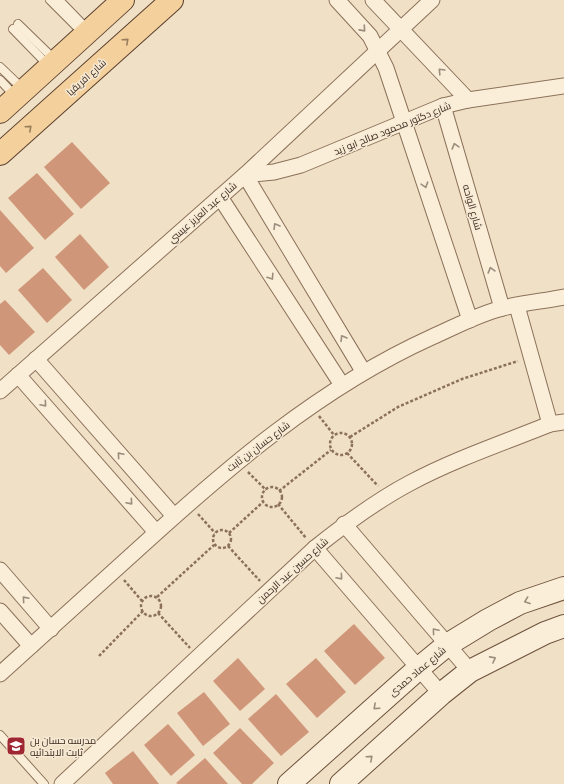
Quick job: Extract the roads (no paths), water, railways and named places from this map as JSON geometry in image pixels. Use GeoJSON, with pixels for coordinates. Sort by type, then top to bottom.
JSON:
{"type":"FeatureCollection","features":[{"type":"Feature","properties":{"kind":"main road","name":"شارع افريقيا"},"geometry":{"type":"LineString","coordinates":[[0,154],[172,0]]}},
{"type":"Feature","properties":{"kind":"main road"},"geometry":{"type":"LineString","coordinates":[[0,112],[87,33],[118,2]]}},
{"type":"Feature","properties":{"kind":"street"},"geometry":{"type":"LineString","coordinates":[[337,0],[370,36],[386,68],[470,320]]}},
{"type":"Feature","properties":{"kind":"street"},"geometry":{"type":"LineString","coordinates":[[372,0],[468,100]]}},
{"type":"Feature","properties":{"kind":"street"},"geometry":{"type":"LineString","coordinates":[[400,28],[432,0]]}},
{"type":"Feature","properties":{"kind":"street","name":"شارع عبد العزيز عيسي"},"geometry":{"type":"LineString","coordinates":[[0,391],[245,175],[400,28]]}},
{"type":"Feature","properties":{"kind":"street","name":"شارع دكتور محمود صالح ابو زيد"},"geometry":{"type":"LineString","coordinates":[[245,175],[287,170],[443,106],[468,100],[564,86]]}},
{"type":"Feature","properties":{"kind":"street","name":"شارع الواحه"},"geometry":{"type":"LineString","coordinates":[[443,106],[510,307],[557,423]]}},
{"type":"Feature","properties":{"kind":"street"},"geometry":{"type":"LineString","coordinates":[[245,175],[363,371]]}},
{"type":"Feature","properties":{"kind":"street"},"geometry":{"type":"LineString","coordinates":[[220,197],[342,384]]}},
{"type":"Feature","properties":{"kind":"street","name":"شارع حسان بن ثابت"},"geometry":{"type":"LineString","coordinates":[[0,674],[51,629],[188,502],[237,460],[342,384],[363,371],[470,320],[510,307],[564,297]]}},
{"type":"Feature","properties":{"kind":"street"},"geometry":{"type":"LineString","coordinates":[[36,359],[174,516]]}},
{"type":"Feature","properties":{"kind":"street"},"geometry":{"type":"LineString","coordinates":[[18,375],[156,532]]}},
{"type":"Feature","properties":{"kind":"street","name":"شارع حسين عبد الرحمن"},"geometry":{"type":"LineString","coordinates":[[62,784],[269,590],[344,524],[410,483],[454,462],[557,423]]}},
{"type":"Feature","properties":{"kind":"street"},"geometry":{"type":"LineString","coordinates":[[344,524],[470,671]]}},
{"type":"Feature","properties":{"kind":"street"},"geometry":{"type":"LineString","coordinates":[[315,548],[441,694]]}},
{"type":"Feature","properties":{"kind":"street"},"geometry":{"type":"LineString","coordinates":[[0,570],[51,629]]}},
{"type":"Feature","properties":{"kind":"street","name":"شارع عماد حمدى"},"geometry":{"type":"LineString","coordinates":[[289,784],[419,668],[447,645],[488,620],[520,604],[564,588]]}},
{"type":"Feature","properties":{"kind":"street"},"geometry":{"type":"LineString","coordinates":[[0,611],[31,646]]}},
{"type":"Feature","properties":{"kind":"street"},"geometry":{"type":"LineString","coordinates":[[341,784],[441,694],[470,671],[539,636],[564,626]]}},
{"type":"Feature","properties":{"kind":"lane"},"geometry":{"type":"LineString","coordinates":[[50,0],[87,33]]}},
{"type":"Feature","properties":{"kind":"lane"},"geometry":{"type":"LineString","coordinates":[[59,0],[87,33]]}},
{"type":"Feature","properties":{"kind":"lane"},"geometry":{"type":"LineString","coordinates":[[16,27],[53,64]]}},
{"type":"Feature","properties":{"kind":"lane"},"geometry":{"type":"LineString","coordinates":[[0,67],[20,94]]}},
{"type":"Feature","properties":{"kind":"lane"},"geometry":{"type":"LineString","coordinates":[[0,80],[20,94]]}},
{"type":"Feature","properties":{"kind":"lane"},"geometry":{"type":"LineString","coordinates":[[0,735],[44,784]]}},
{"type":"Feature","properties":{"kind":"place","name":"مدرسه حسان بن ثابت الابتدائيه"},"geometry":{"type":"Point","coordinates":[16,746]}}]}
